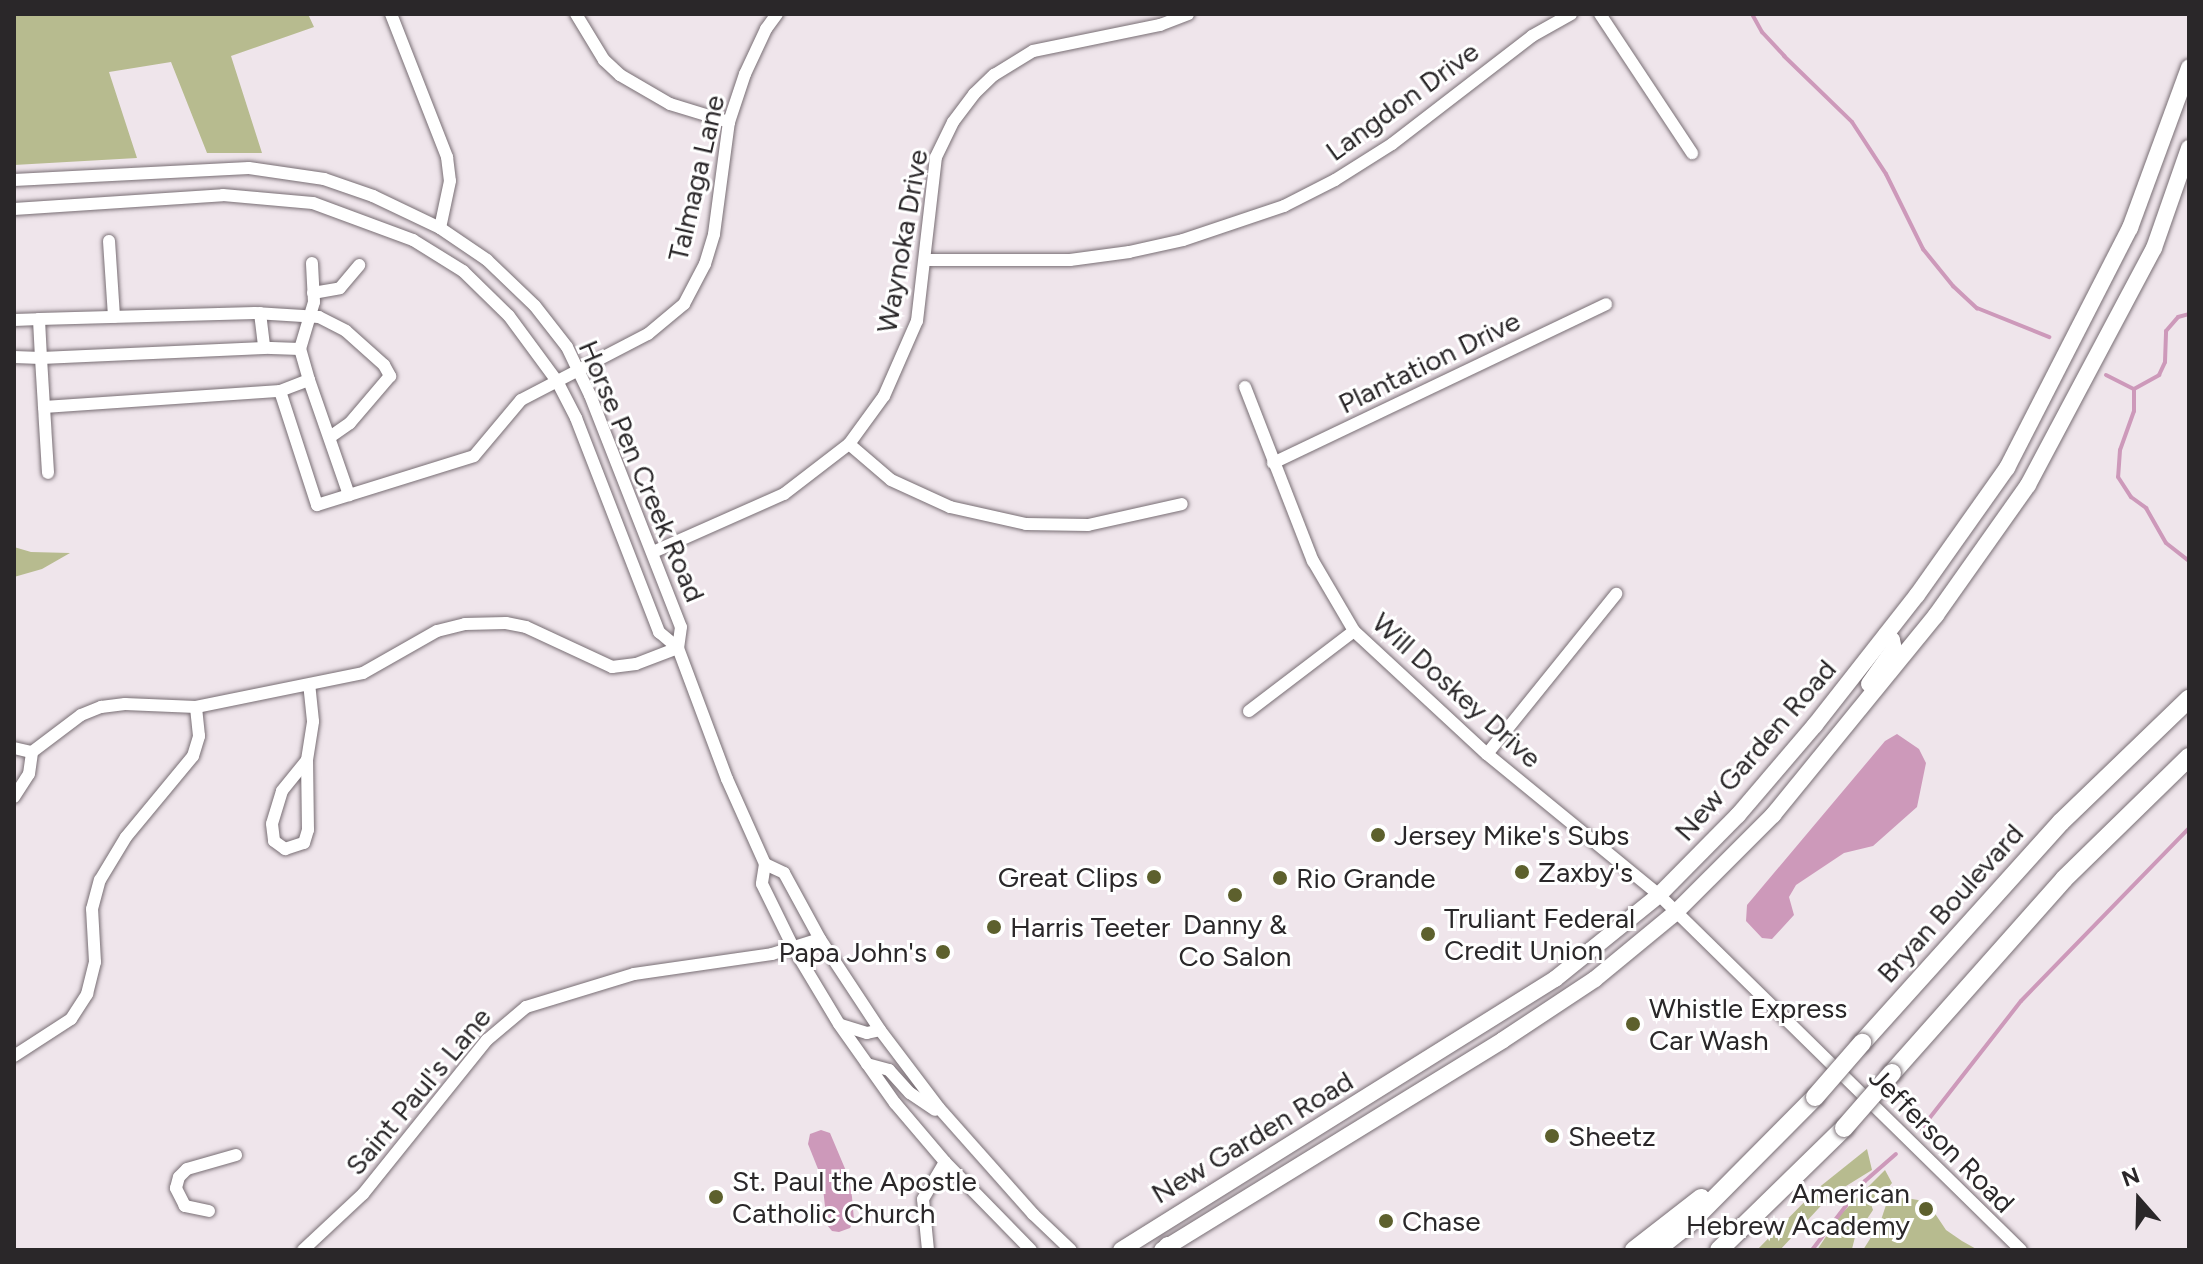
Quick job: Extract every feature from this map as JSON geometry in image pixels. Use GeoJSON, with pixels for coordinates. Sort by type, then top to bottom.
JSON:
{"type":"FeatureCollection","features":[{"type":"Feature","properties":{"kind":"highway","name":"Bryan Boulevard"},"geometry":{"type":"LineString","coordinates":[[1656,1250],[1690,1223],[1815,1097],[2061,822],[2189,699]]}},
{"type":"Feature","properties":{"kind":"highway"},"geometry":{"type":"LineString","coordinates":[[1719,1250],[1844,1128],[2064,879],[2189,757]]}},
{"type":"Feature","properties":{"kind":"highway"},"geometry":{"type":"LineString","coordinates":[[1634,1250],[1763,1150]]}},
{"type":"Feature","properties":{"kind":"main road","name":"New Garden Road"},"geometry":{"type":"LineString","coordinates":[[1121,1250],[1191,1203],[1402,1077],[1555,979],[1659,895],[1770,779],[1886,635],[1973,520],[2007,468],[2130,228],[2188,75]]}},
{"type":"Feature","properties":{"kind":"main road","name":"New Garden Road"},"geometry":{"type":"LineString","coordinates":[[1165,1249],[1555,1007],[1630,952],[1675,913],[1773,815],[1857,716],[1936,615],[2028,485],[2154,248],[2189,148]]}},
{"type":"Feature","properties":{"kind":"main road"},"geometry":{"type":"LineString","coordinates":[[2158,160],[2159,175],[2147,214],[2163,220]]}},
{"type":"Feature","properties":{"kind":"main road"},"geometry":{"type":"LineString","coordinates":[[1857,716],[1870,681],[1894,649],[1892,640],[1886,635]]}},
{"type":"Feature","properties":{"kind":"street"},"geometry":{"type":"LineString","coordinates":[[391,14],[447,157],[450,181],[440,228]]}},
{"type":"Feature","properties":{"kind":"street"},"geometry":{"type":"LineString","coordinates":[[576,14],[604,60],[620,75],[670,104],[729,122]]}},
{"type":"Feature","properties":{"kind":"street","name":"Talmaga Lane"},"geometry":{"type":"LineString","coordinates":[[280,391],[317,505],[474,456],[521,400],[648,334],[684,304],[705,264],[714,234],[729,122],[745,74],[766,29],[777,14]]}},
{"type":"Feature","properties":{"kind":"street","name":"Waynoka Drive"},"geometry":{"type":"LineString","coordinates":[[653,552],[784,494],[849,444],[884,396],[917,321],[936,157],[953,122],[994,75],[1033,51],[1160,25],[1188,14]]}},
{"type":"Feature","properties":{"kind":"street","name":"Langdon Drive"},"geometry":{"type":"LineString","coordinates":[[926,260],[1070,260],[1129,252],[1183,240],[1284,206],[1335,180],[1392,144],[1532,36],[1571,14]]}},
{"type":"Feature","properties":{"kind":"street"},"geometry":{"type":"LineString","coordinates":[[1600,14],[1692,153]]}},
{"type":"Feature","properties":{"kind":"street","name":"Horse Pen Creek Road"},"geometry":{"type":"LineString","coordinates":[[14,180],[196,168],[292,173],[336,182],[440,228],[511,281],[549,322],[579,369],[681,627],[678,648],[727,779],[765,864],[762,884],[794,949],[867,1064],[945,1162],[1031,1250]]}},
{"type":"Feature","properties":{"kind":"street","name":"Horse Pen Creek Road"},"geometry":{"type":"LineString","coordinates":[[14,209],[223,195],[313,203],[356,216],[413,240],[463,271],[509,316],[557,381],[576,418],[659,632],[678,648]]}},
{"type":"Feature","properties":{"kind":"street"},"geometry":{"type":"LineString","coordinates":[[109,241],[114,317]]}},
{"type":"Feature","properties":{"kind":"street"},"geometry":{"type":"LineString","coordinates":[[312,263],[314,302],[300,349],[349,495]]}},
{"type":"Feature","properties":{"kind":"street"},"geometry":{"type":"LineString","coordinates":[[313,293],[340,288],[359,265]]}},
{"type":"Feature","properties":{"kind":"street","name":"Plantation Drive"},"geometry":{"type":"LineString","coordinates":[[1273,463],[1606,304]]}},
{"type":"Feature","properties":{"kind":"street"},"geometry":{"type":"LineString","coordinates":[[260,313],[264,348]]}},
{"type":"Feature","properties":{"kind":"street"},"geometry":{"type":"LineString","coordinates":[[14,320],[260,313],[307,319],[319,317],[346,331],[384,365],[390,376],[350,423],[330,437]]}},
{"type":"Feature","properties":{"kind":"street"},"geometry":{"type":"LineString","coordinates":[[39,319],[48,473]]}},
{"type":"Feature","properties":{"kind":"street"},"geometry":{"type":"LineString","coordinates":[[14,357],[300,349]]}},
{"type":"Feature","properties":{"kind":"street"},"geometry":{"type":"LineString","coordinates":[[44,407],[280,391],[309,380]]}},
{"type":"Feature","properties":{"kind":"street","name":"Will Doskey Drive"},"geometry":{"type":"LineString","coordinates":[[1245,387],[1313,561],[1354,631],[1487,754],[1659,895]]}},
{"type":"Feature","properties":{"kind":"street"},"geometry":{"type":"LineString","coordinates":[[849,444],[891,480],[950,507],[1026,524],[1088,525],[1182,504]]}},
{"type":"Feature","properties":{"kind":"street"},"geometry":{"type":"LineString","coordinates":[[1487,754],[1616,594]]}},
{"type":"Feature","properties":{"kind":"street"},"geometry":{"type":"LineString","coordinates":[[14,797],[29,774],[32,752],[81,715],[101,707],[125,704],[196,707],[363,673],[437,631],[465,624],[506,623],[526,627],[612,667],[636,664],[678,648]]}},
{"type":"Feature","properties":{"kind":"street"},"geometry":{"type":"LineString","coordinates":[[1249,711],[1354,631]]}},
{"type":"Feature","properties":{"kind":"street"},"geometry":{"type":"LineString","coordinates":[[307,760],[282,791],[272,824],[274,841],[285,849],[299,847],[307,838],[307,760],[313,737],[309,685]]}},
{"type":"Feature","properties":{"kind":"street"},"geometry":{"type":"LineString","coordinates":[[14,1056],[71,1019],[87,994],[95,962],[92,909],[100,880],[126,837],[193,756],[199,736],[196,707]]}},
{"type":"Feature","properties":{"kind":"street"},"geometry":{"type":"LineString","coordinates":[[14,748],[32,752]]}},
{"type":"Feature","properties":{"kind":"street","name":"Horse Pen Creek Road"},"geometry":{"type":"LineString","coordinates":[[765,864],[784,873],[820,939],[880,1030],[947,1118],[1033,1214],[1071,1250]]}},
{"type":"Feature","properties":{"kind":"street","name":"Jefferson Road"},"geometry":{"type":"LineString","coordinates":[[1659,895],[2021,1250]]}},
{"type":"Feature","properties":{"kind":"street","name":"Saint Paul's Lane"},"geometry":{"type":"LineString","coordinates":[[303,1250],[363,1194],[487,1040],[526,1007],[634,974],[794,949],[820,939]]}},
{"type":"Feature","properties":{"kind":"street"},"geometry":{"type":"LineString","coordinates":[[839,1024],[867,1033],[880,1030]]}},
{"type":"Feature","properties":{"kind":"street"},"geometry":{"type":"LineString","coordinates":[[867,1064],[889,1070],[910,1093],[947,1118]]}},
{"type":"Feature","properties":{"kind":"street"},"geometry":{"type":"LineString","coordinates":[[209,1211],[185,1206],[176,1188],[179,1177],[187,1169],[236,1155]]}},
{"type":"Feature","properties":{"kind":"street"},"geometry":{"type":"LineString","coordinates":[[928,1250],[923,1199],[945,1162]]}},
{"type":"Feature","properties":{"kind":"green space"},"geometry":{"type":"Polygon","coordinates":[[[14,14],[308,14],[314,27],[231,56],[262,153],[207,153],[171,62],[109,72],[137,158],[14,165],[14,14]]]}},
{"type":"Feature","properties":{"kind":"green space"},"geometry":{"type":"Polygon","coordinates":[[[14,547],[31,552],[70,553],[42,569],[14,577],[14,547]]]}},
{"type":"Feature","properties":{"kind":"green space"},"geometry":{"type":"Polygon","coordinates":[[[1867,1149],[1872,1170],[1830,1196],[1780,1250],[1757,1250],[1817,1189],[1867,1149]]]}},
{"type":"Feature","properties":{"kind":"green space"},"geometry":{"type":"Polygon","coordinates":[[[1885,1170],[1892,1183],[1879,1199],[1870,1201],[1873,1210],[1855,1237],[1852,1249],[1817,1250],[1841,1214],[1885,1170]]]}},
{"type":"Feature","properties":{"kind":"green space"},"geometry":{"type":"Polygon","coordinates":[[[1888,1199],[1918,1200],[1934,1212],[1946,1230],[1978,1250],[1863,1250],[1880,1223],[1888,1199]]]}},
{"type":"Feature","properties":{"kind":"shaded area"},"geometry":{"type":"Polygon","coordinates":[[[1897,734],[1919,749],[1926,763],[1917,807],[1873,846],[1844,853],[1796,885],[1789,897],[1794,915],[1772,939],[1762,938],[1746,921],[1747,905],[1885,741],[1897,734]]]}},
{"type":"Feature","properties":{"kind":"shaded area"},"geometry":{"type":"Polygon","coordinates":[[[821,1130],[830,1133],[849,1178],[854,1220],[850,1228],[839,1232],[832,1231],[827,1225],[822,1179],[808,1144],[810,1134],[821,1130]]]}},
{"type":"Feature","properties":{"kind":"waterway"},"geometry":{"type":"LineString","coordinates":[[1752,14],[1762,32],[1784,56],[1852,122],[1886,174],[1923,249],[1953,286],[1977,308],[2049,337]]}},
{"type":"Feature","properties":{"kind":"waterway"},"geometry":{"type":"LineString","coordinates":[[2134,389],[2159,375],[2165,362],[2166,331],[2178,317],[2189,314]]}},
{"type":"Feature","properties":{"kind":"waterway"},"geometry":{"type":"LineString","coordinates":[[2106,375],[2134,389]]}},
{"type":"Feature","properties":{"kind":"waterway"},"geometry":{"type":"LineString","coordinates":[[2134,389],[2134,411],[2120,450],[2118,477],[2131,497],[2146,508],[2166,543],[2189,561]]}},
{"type":"Feature","properties":{"kind":"waterway"},"geometry":{"type":"LineString","coordinates":[[1921,1129],[2021,1001],[2189,828]]}},
{"type":"Feature","properties":{"kind":"waterway"},"geometry":{"type":"LineString","coordinates":[[1812,1250],[1865,1181],[1896,1154]]}},
{"type":"Feature","properties":{"kind":"place","name":"Jersey Mike's Subs"},"geometry":{"type":"Point","coordinates":[1378,835]}},
{"type":"Feature","properties":{"kind":"place","name":"Zaxby's"},"geometry":{"type":"Point","coordinates":[1522,872]}},
{"type":"Feature","properties":{"kind":"place","name":"Great Clips"},"geometry":{"type":"Point","coordinates":[1154,877]}},
{"type":"Feature","properties":{"kind":"place","name":"Rio Grande"},"geometry":{"type":"Point","coordinates":[1280,878]}},
{"type":"Feature","properties":{"kind":"place","name":"Danny & Co Salon"},"geometry":{"type":"Point","coordinates":[1235,895]}},
{"type":"Feature","properties":{"kind":"place","name":"Harris Teeter"},"geometry":{"type":"Point","coordinates":[994,927]}},
{"type":"Feature","properties":{"kind":"place","name":"Truliant Federal Credit Union"},"geometry":{"type":"Point","coordinates":[1428,934]}},
{"type":"Feature","properties":{"kind":"place","name":"Papa John's"},"geometry":{"type":"Point","coordinates":[943,952]}},
{"type":"Feature","properties":{"kind":"place","name":"Whistle Express Car Wash"},"geometry":{"type":"Point","coordinates":[1633,1024]}},
{"type":"Feature","properties":{"kind":"place","name":"Sheetz"},"geometry":{"type":"Point","coordinates":[1552,1136]}},
{"type":"Feature","properties":{"kind":"place","name":"St. Paul the Apostle Catholic Church"},"geometry":{"type":"Point","coordinates":[716,1197]}},
{"type":"Feature","properties":{"kind":"place","name":"American Hebrew Academy"},"geometry":{"type":"Point","coordinates":[1926,1209]}},
{"type":"Feature","properties":{"kind":"place","name":"Chase"},"geometry":{"type":"Point","coordinates":[1386,1221]}}]}
